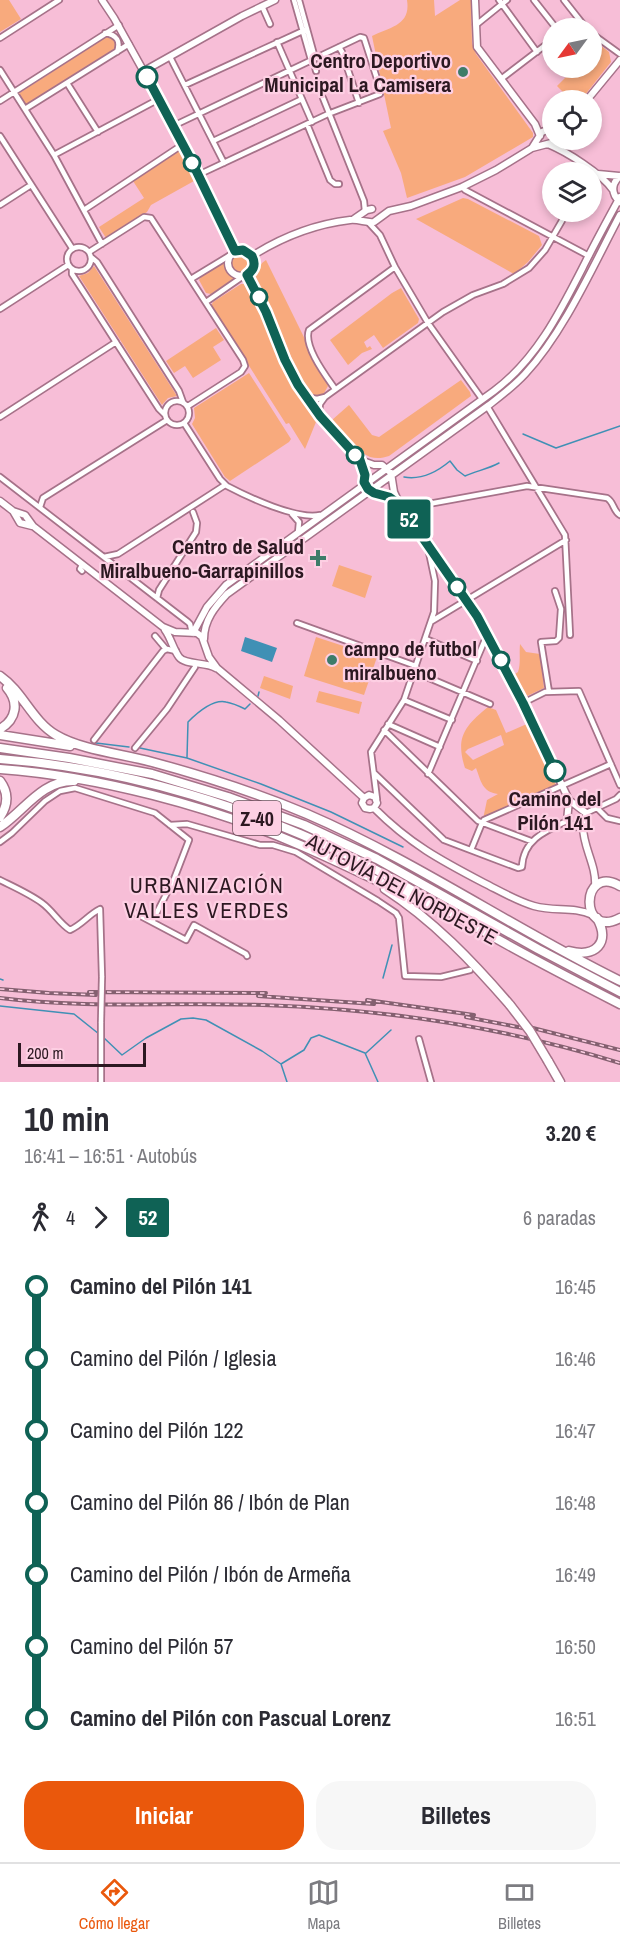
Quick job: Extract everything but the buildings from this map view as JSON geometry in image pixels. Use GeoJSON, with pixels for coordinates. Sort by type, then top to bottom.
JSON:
{"type":"FeatureCollection","features":[{"type":"Feature","properties":{"kind":"highway"},"geometry":{"type":"LineString","coordinates":[[0,676],[12,686],[50,732],[66,741],[198,775],[306,814],[360,839],[620,981]]}},
{"type":"Feature","properties":{"kind":"highway"},"geometry":{"type":"LineString","coordinates":[[0,682],[9,689],[15,702],[13,715],[9,722],[0,729]]}},
{"type":"Feature","properties":{"kind":"highway"},"geometry":{"type":"LineString","coordinates":[[0,735],[104,751]]}},
{"type":"Feature","properties":{"kind":"highway","name":"AUTOVÍA DEL NORDESTE"},"geometry":{"type":"LineString","coordinates":[[0,748],[152,774],[228,797],[304,825],[377,859],[620,992]]}},
{"type":"Feature","properties":{"kind":"highway","name":"AUTOVÍA DEL NORDESTE"},"geometry":{"type":"LineString","coordinates":[[0,759],[57,764],[104,773],[227,807],[302,835],[410,889],[620,1004]]}},
{"type":"Feature","properties":{"kind":"highway"},"geometry":{"type":"LineString","coordinates":[[0,769],[92,782],[150,795],[225,817],[298,844],[436,909],[487,937],[494,937]]}},
{"type":"Feature","properties":{"kind":"highway"},"geometry":{"type":"LineString","coordinates":[[0,781],[5,788],[7,798],[6,808],[0,818]]}},
{"type":"Feature","properties":{"kind":"highway"},"geometry":{"type":"LineString","coordinates":[[0,827],[45,789],[69,781],[92,782]]}},
{"type":"Feature","properties":{"kind":"highway"},"geometry":{"type":"LineString","coordinates":[[367,877],[389,891],[447,937],[465,955],[530,1031],[560,1082]]}},
{"type":"Feature","properties":{"kind":"highway"},"geometry":{"type":"LineString","coordinates":[[548,943],[574,953],[594,950],[599,946],[603,936],[601,926],[590,909],[589,898],[595,887],[604,882],[613,882],[620,886]]}},
{"type":"Feature","properties":{"kind":"highway"},"geometry":{"type":"LineString","coordinates":[[595,916],[603,921],[617,922]]}},
{"type":"Feature","properties":{"kind":"street"},"geometry":{"type":"LineString","coordinates":[[0,38],[59,0]]}},
{"type":"Feature","properties":{"kind":"street"},"geometry":{"type":"LineString","coordinates":[[102,0],[129,44],[173,126],[233,253]]}},
{"type":"Feature","properties":{"kind":"street"},"geometry":{"type":"LineString","coordinates":[[144,71],[276,0]]}},
{"type":"Feature","properties":{"kind":"street"},"geometry":{"type":"LineString","coordinates":[[294,0],[305,29]]}},
{"type":"Feature","properties":{"kind":"street"},"geometry":{"type":"LineString","coordinates":[[299,0],[316,71]]}},
{"type":"Feature","properties":{"kind":"street"},"geometry":{"type":"LineString","coordinates":[[475,0],[477,47],[535,124],[542,141]]}},
{"type":"Feature","properties":{"kind":"street"},"geometry":{"type":"LineString","coordinates":[[476,25],[500,2],[507,0]]}},
{"type":"Feature","properties":{"kind":"street"},"geometry":{"type":"LineString","coordinates":[[534,0],[548,18]]}},
{"type":"Feature","properties":{"kind":"street"},"geometry":{"type":"LineString","coordinates":[[564,0],[578,18]]}},
{"type":"Feature","properties":{"kind":"street"},"geometry":{"type":"LineString","coordinates":[[500,2],[537,52]]}},
{"type":"Feature","properties":{"kind":"street"},"geometry":{"type":"LineString","coordinates":[[262,6],[270,24]]}},
{"type":"Feature","properties":{"kind":"street"},"geometry":{"type":"LineString","coordinates":[[0,101],[118,25]]}},
{"type":"Feature","properties":{"kind":"street"},"geometry":{"type":"LineString","coordinates":[[184,85],[305,29]]}},
{"type":"Feature","properties":{"kind":"street"},"geometry":{"type":"LineString","coordinates":[[105,33],[115,36],[118,40],[117,52]]}},
{"type":"Feature","properties":{"kind":"street"},"geometry":{"type":"LineString","coordinates":[[173,126],[360,36],[364,38],[380,94],[328,114],[198,175]]}},
{"type":"Feature","properties":{"kind":"street"},"geometry":{"type":"LineString","coordinates":[[602,41],[620,54]]}},
{"type":"Feature","properties":{"kind":"street"},"geometry":{"type":"LineString","coordinates":[[277,42],[302,99],[330,180],[339,184]]}},
{"type":"Feature","properties":{"kind":"street"},"geometry":{"type":"LineString","coordinates":[[25,109],[129,44]]}},
{"type":"Feature","properties":{"kind":"street"},"geometry":{"type":"LineString","coordinates":[[339,47],[359,103]]}},
{"type":"Feature","properties":{"kind":"street"},"geometry":{"type":"LineString","coordinates":[[501,79],[542,48]]}},
{"type":"Feature","properties":{"kind":"street"},"geometry":{"type":"LineString","coordinates":[[170,57],[224,163]]}},
{"type":"Feature","properties":{"kind":"street"},"geometry":{"type":"LineString","coordinates":[[595,90],[620,60]]}},
{"type":"Feature","properties":{"kind":"street"},"geometry":{"type":"LineString","coordinates":[[0,70],[54,155],[102,244]]}},
{"type":"Feature","properties":{"kind":"street"},"geometry":{"type":"LineString","coordinates":[[67,83],[98,132]]}},
{"type":"Feature","properties":{"kind":"street"},"geometry":{"type":"LineString","coordinates":[[323,98],[368,211]]}},
{"type":"Feature","properties":{"kind":"street"},"geometry":{"type":"LineString","coordinates":[[54,155],[159,99]]}},
{"type":"Feature","properties":{"kind":"street"},"geometry":{"type":"LineString","coordinates":[[213,141],[302,99]]}},
{"type":"Feature","properties":{"kind":"street"},"geometry":{"type":"LineString","coordinates":[[532,148],[542,133]]}},
{"type":"Feature","properties":{"kind":"street"},"geometry":{"type":"LineString","coordinates":[[0,136],[72,248]]}},
{"type":"Feature","properties":{"kind":"street"},"geometry":{"type":"LineString","coordinates":[[84,210],[182,145]]}},
{"type":"Feature","properties":{"kind":"street"},"geometry":{"type":"LineString","coordinates":[[252,256],[300,232],[354,220],[368,211],[388,211],[411,206],[462,187],[532,148],[542,145]]}},
{"type":"Feature","properties":{"kind":"street"},"geometry":{"type":"LineString","coordinates":[[562,150],[577,162]]}},
{"type":"Feature","properties":{"kind":"street"},"geometry":{"type":"LineString","coordinates":[[602,174],[620,176]]}},
{"type":"Feature","properties":{"kind":"street"},"geometry":{"type":"LineString","coordinates":[[613,190],[614,183],[620,176]]}},
{"type":"Feature","properties":{"kind":"street"},"geometry":{"type":"LineString","coordinates":[[172,650],[178,639],[191,633],[221,590],[515,373],[537,347],[561,310],[619,200],[602,178]]}},
{"type":"Feature","properties":{"kind":"street"},"geometry":{"type":"LineString","coordinates":[[0,206],[31,185]]}},
{"type":"Feature","properties":{"kind":"street"},"geometry":{"type":"LineString","coordinates":[[462,187],[589,256]]}},
{"type":"Feature","properties":{"kind":"street"},"geometry":{"type":"LineString","coordinates":[[368,211],[377,212],[377,219]]}},
{"type":"Feature","properties":{"kind":"street"},"geometry":{"type":"LineString","coordinates":[[368,211],[364,218],[380,236],[395,267],[428,323],[482,399]]}},
{"type":"Feature","properties":{"kind":"street"},"geometry":{"type":"LineString","coordinates":[[354,220],[374,222],[388,211]]}},
{"type":"Feature","properties":{"kind":"street"},"geometry":{"type":"LineString","coordinates":[[204,640],[211,613],[227,594],[487,406],[522,378],[553,338],[620,215]]}},
{"type":"Feature","properties":{"kind":"street"},"geometry":{"type":"LineString","coordinates":[[90,254],[144,216],[151,218],[243,360],[245,366],[240,372],[185,404]]}},
{"type":"Feature","properties":{"kind":"street"},"geometry":{"type":"LineString","coordinates":[[306,397],[317,399],[325,397],[456,304],[518,276],[538,259],[561,222]]}},
{"type":"Feature","properties":{"kind":"street"},"geometry":{"type":"LineString","coordinates":[[83,247],[97,262],[174,382],[183,398],[189,417],[184,423],[177,425],[159,409],[72,274],[67,256],[72,248],[83,247]]}},
{"type":"Feature","properties":{"kind":"street"},"geometry":{"type":"LineString","coordinates":[[191,279],[233,253],[243,250],[252,256],[253,269],[206,302]]}},
{"type":"Feature","properties":{"kind":"street"},"geometry":{"type":"LineString","coordinates":[[233,253],[228,261],[229,269],[234,275],[244,276]]}},
{"type":"Feature","properties":{"kind":"street"},"geometry":{"type":"LineString","coordinates":[[0,309],[70,267],[84,270],[90,265],[90,254]]}},
{"type":"Feature","properties":{"kind":"street"},"geometry":{"type":"LineString","coordinates":[[336,389],[315,356],[307,337],[309,330],[395,267]]}},
{"type":"Feature","properties":{"kind":"street"},"geometry":{"type":"LineString","coordinates":[[244,276],[269,319],[288,367],[320,416],[360,460],[365,475],[365,484],[370,491],[380,494],[402,508],[524,486],[536,486],[607,498],[615,512],[620,515]]}},
{"type":"Feature","properties":{"kind":"street"},"geometry":{"type":"LineString","coordinates":[[0,417],[116,342]]}},
{"type":"Feature","properties":{"kind":"street"},"geometry":{"type":"LineString","coordinates":[[320,416],[320,406],[325,397]]}},
{"type":"Feature","properties":{"kind":"street"},"geometry":{"type":"LineString","coordinates":[[40,507],[43,498],[166,417],[169,404],[176,400],[185,404]]}},
{"type":"Feature","properties":{"kind":"street"},"geometry":{"type":"LineString","coordinates":[[487,406],[566,540],[570,635]]}},
{"type":"Feature","properties":{"kind":"street"},"geometry":{"type":"LineString","coordinates":[[184,423],[225,485],[290,513],[298,519],[298,533]]}},
{"type":"Feature","properties":{"kind":"street"},"geometry":{"type":"LineString","coordinates":[[360,460],[387,468],[392,475],[392,484],[402,508],[466,600],[487,635],[523,703],[573,808]]}},
{"type":"Feature","properties":{"kind":"street"},"geometry":{"type":"LineString","coordinates":[[365,475],[367,470],[374,465]]}},
{"type":"Feature","properties":{"kind":"street"},"geometry":{"type":"LineString","coordinates":[[524,486],[530,476]]}},
{"type":"Feature","properties":{"kind":"street"},"geometry":{"type":"LineString","coordinates":[[0,477],[190,624],[191,633]]}},
{"type":"Feature","properties":{"kind":"street"},"geometry":{"type":"LineString","coordinates":[[380,494],[388,490],[392,484]]}},
{"type":"Feature","properties":{"kind":"street"},"geometry":{"type":"LineString","coordinates":[[104,557],[118,554],[225,485]]}},
{"type":"Feature","properties":{"kind":"street"},"geometry":{"type":"LineString","coordinates":[[0,501],[82,568],[163,627],[171,631],[200,635],[204,640],[209,657],[217,668],[367,796],[377,800]]}},
{"type":"Feature","properties":{"kind":"street"},"geometry":{"type":"LineString","coordinates":[[157,598],[159,590],[196,532],[197,523],[193,512],[195,504]]}},
{"type":"Feature","properties":{"kind":"street"},"geometry":{"type":"LineString","coordinates":[[184,512],[193,512]]}},
{"type":"Feature","properties":{"kind":"street"},"geometry":{"type":"LineString","coordinates":[[290,513],[322,515]]}},
{"type":"Feature","properties":{"kind":"street"},"geometry":{"type":"LineString","coordinates":[[432,621],[566,540]]}},
{"type":"Feature","properties":{"kind":"street"},"geometry":{"type":"LineString","coordinates":[[374,808],[377,800],[371,752],[404,700],[434,612],[436,590],[427,545]]}},
{"type":"Feature","properties":{"kind":"street"},"geometry":{"type":"LineString","coordinates":[[433,570],[442,566]]}},
{"type":"Feature","properties":{"kind":"street"},"geometry":{"type":"LineString","coordinates":[[549,692],[541,642],[556,641],[559,638],[561,609],[555,591]]}},
{"type":"Feature","properties":{"kind":"street"},"geometry":{"type":"LineString","coordinates":[[434,612],[439,617]]}},
{"type":"Feature","properties":{"kind":"street"},"geometry":{"type":"LineString","coordinates":[[297,623],[415,669],[490,704]]}},
{"type":"Feature","properties":{"kind":"street"},"geometry":{"type":"LineString","coordinates":[[163,627],[171,638],[172,650]]}},
{"type":"Feature","properties":{"kind":"street"},"geometry":{"type":"LineString","coordinates":[[428,774],[487,635]]}},
{"type":"Feature","properties":{"kind":"street"},"geometry":{"type":"LineString","coordinates":[[155,636],[183,661],[189,670],[189,677]]}},
{"type":"Feature","properties":{"kind":"street"},"geometry":{"type":"LineString","coordinates":[[426,639],[477,661]]}},
{"type":"Feature","properties":{"kind":"street"},"geometry":{"type":"LineString","coordinates":[[135,748],[167,709],[196,663],[203,658],[207,648]]}},
{"type":"Feature","properties":{"kind":"street"},"geometry":{"type":"LineString","coordinates":[[94,740],[162,652],[172,650]]}},
{"type":"Feature","properties":{"kind":"street"},"geometry":{"type":"LineString","coordinates":[[183,661],[217,668]]}},
{"type":"Feature","properties":{"kind":"street"},"geometry":{"type":"LineString","coordinates":[[523,703],[549,692],[579,691],[620,785]]}},
{"type":"Feature","properties":{"kind":"street"},"geometry":{"type":"LineString","coordinates":[[404,700],[452,720]]}},
{"type":"Feature","properties":{"kind":"street"},"geometry":{"type":"LineString","coordinates":[[388,724],[440,747]]}},
{"type":"Feature","properties":{"kind":"street"},"geometry":{"type":"LineString","coordinates":[[384,730],[477,820],[531,841]]}},
{"type":"Feature","properties":{"kind":"street"},"geometry":{"type":"LineString","coordinates":[[471,850],[482,823],[488,818],[611,764]]}},
{"type":"Feature","properties":{"kind":"street"},"geometry":{"type":"LineString","coordinates":[[374,773],[444,840],[518,868],[522,867],[523,856],[531,841],[547,830],[567,821]]}},
{"type":"Feature","properties":{"kind":"street"},"geometry":{"type":"LineString","coordinates":[[0,842],[45,801],[60,791],[71,788],[151,812],[189,840],[174,879],[152,921]]}},
{"type":"Feature","properties":{"kind":"street"},"geometry":{"type":"LineString","coordinates":[[374,808],[365,808],[362,803],[376,788]]}},
{"type":"Feature","properties":{"kind":"street"},"geometry":{"type":"LineString","coordinates":[[586,813],[620,795]]}},
{"type":"Feature","properties":{"kind":"street"},"geometry":{"type":"LineString","coordinates":[[597,807],[608,818],[620,821]]}},
{"type":"Feature","properties":{"kind":"street"},"geometry":{"type":"LineString","coordinates":[[374,808],[421,848],[503,892],[538,907],[559,910],[574,909],[595,916]]}},
{"type":"Feature","properties":{"kind":"street"},"geometry":{"type":"LineString","coordinates":[[573,808],[583,809],[586,813],[587,818],[581,828],[595,872],[595,887]]}},
{"type":"Feature","properties":{"kind":"street"},"geometry":{"type":"LineString","coordinates":[[573,808],[566,816],[567,821],[571,826],[581,828]]}},
{"type":"Feature","properties":{"kind":"street"},"geometry":{"type":"LineString","coordinates":[[170,825],[187,824],[260,845],[273,845],[296,852],[378,901],[396,913],[399,918],[405,976],[441,977],[470,970]]}},
{"type":"Feature","properties":{"kind":"street"},"geometry":{"type":"LineString","coordinates":[[595,872],[604,882]]}},
{"type":"Feature","properties":{"kind":"street"},"geometry":{"type":"LineString","coordinates":[[0,880],[40,901],[53,912],[62,925],[70,930],[82,924],[91,914],[100,909],[101,1082]]}},
{"type":"Feature","properties":{"kind":"street"},"geometry":{"type":"LineString","coordinates":[[574,909],[589,898]]}},
{"type":"Feature","properties":{"kind":"street"},"geometry":{"type":"LineString","coordinates":[[133,912],[186,940],[194,925],[247,956]]}},
{"type":"Feature","properties":{"kind":"street"},"geometry":{"type":"LineString","coordinates":[[419,1039],[431,1082]]}},
{"type":"Feature","properties":{"kind":"shaded area"},"geometry":{"type":"Polygon","coordinates":[[[0,0],[9,0],[21,19],[0,32],[0,0]]]}},
{"type":"Feature","properties":{"kind":"shaded area"},"geometry":{"type":"Polygon","coordinates":[[[407,0],[434,0],[435,16],[460,0],[471,0],[472,43],[476,54],[533,133],[533,137],[465,177],[407,198],[401,173],[383,131],[391,128],[372,36],[403,20],[406,15],[407,0]]]}},
{"type":"Feature","properties":{"kind":"shaded area"},"geometry":{"type":"Polygon","coordinates":[[[106,37],[115,40],[117,45],[115,50],[26,106],[18,94],[106,37]]]}},
{"type":"Feature","properties":{"kind":"shaded area"},"geometry":{"type":"Polygon","coordinates":[[[602,46],[609,52],[611,62],[602,73],[602,46]]]}},
{"type":"Feature","properties":{"kind":"shaded area"},"geometry":{"type":"Polygon","coordinates":[[[565,78],[598,78],[589,90],[561,90],[557,86],[565,78]]]}},
{"type":"Feature","properties":{"kind":"shaded area"},"geometry":{"type":"Polygon","coordinates":[[[179,151],[194,181],[151,205],[147,212],[106,238],[99,227],[144,198],[133,181],[179,151]]]}},
{"type":"Feature","properties":{"kind":"shaded area"},"geometry":{"type":"Polygon","coordinates":[[[463,198],[539,236],[542,245],[514,274],[416,219],[463,198]]]}},
{"type":"Feature","properties":{"kind":"shaded area"},"geometry":{"type":"Polygon","coordinates":[[[241,252],[249,255],[252,263],[249,271],[241,274],[233,271],[230,263],[233,255],[241,252]]]}},
{"type":"Feature","properties":{"kind":"shaded area"},"geometry":{"type":"Polygon","coordinates":[[[266,260],[328,386],[323,395],[312,396],[296,369],[275,318],[253,277],[266,260]]]}},
{"type":"Feature","properties":{"kind":"shaded area"},"geometry":{"type":"Polygon","coordinates":[[[224,262],[227,271],[235,279],[211,294],[206,293],[199,280],[224,262]]]}},
{"type":"Feature","properties":{"kind":"shaded area"},"geometry":{"type":"Polygon","coordinates":[[[94,266],[177,396],[168,398],[162,405],[79,276],[88,273],[94,266]]]}},
{"type":"Feature","properties":{"kind":"shaded area"},"geometry":{"type":"Polygon","coordinates":[[[244,284],[262,318],[290,383],[316,422],[305,449],[289,423],[286,424],[211,306],[213,302],[244,284]]]}},
{"type":"Feature","properties":{"kind":"shaded area"},"geometry":{"type":"Polygon","coordinates":[[[401,288],[419,319],[418,323],[383,348],[374,335],[364,342],[367,348],[370,346],[372,349],[362,353],[348,365],[330,340],[401,288]]]}},
{"type":"Feature","properties":{"kind":"shaded area"},"geometry":{"type":"Polygon","coordinates":[[[216,328],[224,340],[213,347],[221,360],[193,378],[185,366],[174,373],[166,361],[216,328]]]}},
{"type":"Feature","properties":{"kind":"shaded area"},"geometry":{"type":"Polygon","coordinates":[[[249,373],[291,439],[230,481],[225,477],[192,424],[195,418],[194,408],[249,373]]]}},
{"type":"Feature","properties":{"kind":"shaded area"},"geometry":{"type":"Polygon","coordinates":[[[461,380],[471,396],[387,457],[375,458],[365,454],[332,420],[349,405],[372,435],[379,437],[461,380]]]}},
{"type":"Feature","properties":{"kind":"shaded area"},"geometry":{"type":"Polygon","coordinates":[[[339,565],[372,576],[365,598],[332,586],[339,565]]]}},
{"type":"Feature","properties":{"kind":"shaded area"},"geometry":{"type":"Polygon","coordinates":[[[316,637],[377,657],[364,695],[304,676],[316,637]]]}},
{"type":"Feature","properties":{"kind":"shaded area"},"geometry":{"type":"Polygon","coordinates":[[[520,644],[526,652],[540,654],[544,688],[525,697],[515,679],[519,665],[520,644]]]}},
{"type":"Feature","properties":{"kind":"shaded area"},"geometry":{"type":"Polygon","coordinates":[[[264,676],[293,686],[290,699],[260,688],[264,676]]]}},
{"type":"Feature","properties":{"kind":"shaded area"},"geometry":{"type":"Polygon","coordinates":[[[319,691],[362,702],[359,714],[316,702],[319,691]]]}},
{"type":"Feature","properties":{"kind":"shaded area"},"geometry":{"type":"Polygon","coordinates":[[[488,707],[496,710],[506,733],[529,723],[556,785],[483,819],[487,800],[498,794],[485,788],[476,768],[472,771],[465,768],[461,748],[468,726],[488,707]],[[501,735],[465,752],[473,760],[504,745],[501,735]]]}},
{"type":"Feature","properties":{"kind":"water"},"geometry":{"type":"Polygon","coordinates":[[[245,637],[277,648],[272,662],[241,651],[245,637]]]}},
{"type":"Feature","properties":{"kind":"waterway"},"geometry":{"type":"LineString","coordinates":[[523,434],[556,448],[620,426]]}},
{"type":"Feature","properties":{"kind":"waterway"},"geometry":{"type":"LineString","coordinates":[[404,477],[428,474],[440,469],[450,461],[465,476],[499,463]]}},
{"type":"Feature","properties":{"kind":"waterway"},"geometry":{"type":"LineString","coordinates":[[258,696],[259,692]]}},
{"type":"Feature","properties":{"kind":"waterway"},"geometry":{"type":"LineString","coordinates":[[187,757],[188,722],[196,715],[216,703],[228,702],[245,709],[250,704]]}},
{"type":"Feature","properties":{"kind":"waterway"},"geometry":{"type":"LineString","coordinates":[[96,743],[129,747]]}},
{"type":"Feature","properties":{"kind":"waterway"},"geometry":{"type":"LineString","coordinates":[[140,748],[187,758],[261,784],[331,812],[403,847]]}},
{"type":"Feature","properties":{"kind":"waterway"},"geometry":{"type":"LineString","coordinates":[[383,978],[392,945]]}},
{"type":"Feature","properties":{"kind":"waterway"},"geometry":{"type":"LineString","coordinates":[[0,1006],[74,1014],[99,1034]]}},
{"type":"Feature","properties":{"kind":"waterway"},"geometry":{"type":"LineString","coordinates":[[103,1037],[122,1055],[146,1038],[181,1019],[206,1020],[281,1064],[287,1082]]}},
{"type":"Feature","properties":{"kind":"waterway"},"geometry":{"type":"LineString","coordinates":[[366,1053],[391,1030]]}},
{"type":"Feature","properties":{"kind":"waterway"},"geometry":{"type":"LineString","coordinates":[[281,1064],[304,1050],[311,1038],[319,1035],[365,1053],[378,1082]]}},
{"type":"Feature","properties":{"kind":"railway"},"geometry":{"type":"LineString","coordinates":[[0,989],[96,995]]}},
{"type":"Feature","properties":{"kind":"railway"},"geometry":{"type":"LineString","coordinates":[[89,992],[266,993]]}},
{"type":"Feature","properties":{"kind":"railway"},"geometry":{"type":"LineString","coordinates":[[258,996],[374,1004]]}},
{"type":"Feature","properties":{"kind":"railway"},"geometry":{"type":"LineString","coordinates":[[0,998],[98,1004],[263,1005],[354,1011],[488,1030],[532,1039],[620,1063]]}},
{"type":"Feature","properties":{"kind":"railway"},"geometry":{"type":"LineString","coordinates":[[367,1000],[474,1015]]}},
{"type":"Feature","properties":{"kind":"railway"},"geometry":{"type":"LineString","coordinates":[[466,1017],[528,1029]]}},
{"type":"Feature","properties":{"kind":"railway"},"geometry":{"type":"LineString","coordinates":[[521,1025],[620,1050]]}},
{"type":"Feature","properties":{"kind":"bus line","name":"52"},"geometry":{"type":"LineString","coordinates":[[147,77],[189,156],[235,251],[246,251],[254,260],[253,269],[247,275],[298,385],[320,416],[360,460],[365,475],[364,482],[368,489],[389,497],[400,505],[470,604],[523,703],[555,771]]}},
{"type":"Feature","properties":{"kind":"place","name":"Centro Deportivo Municipal La Camisera"},"geometry":{"type":"Point","coordinates":[463,72]}},
{"type":"Feature","properties":{"kind":"place","name":"Centro de Salud Miralbueno-Garrapinillos"},"geometry":{"type":"Point","coordinates":[318,558]}},
{"type":"Feature","properties":{"kind":"place","name":"campo de futbol miralbueno"},"geometry":{"type":"Point","coordinates":[332,660]}},
{"type":"Feature","properties":{"kind":"place","name":"Camino del Pilón 141"},"geometry":{"type":"Point","coordinates":[555,771]}},
{"type":"Feature","properties":{"kind":"district","name":"URBANIZACIÓN VALLES VERDES"},"geometry":{"type":"Point","coordinates":[207,898]}}]}
